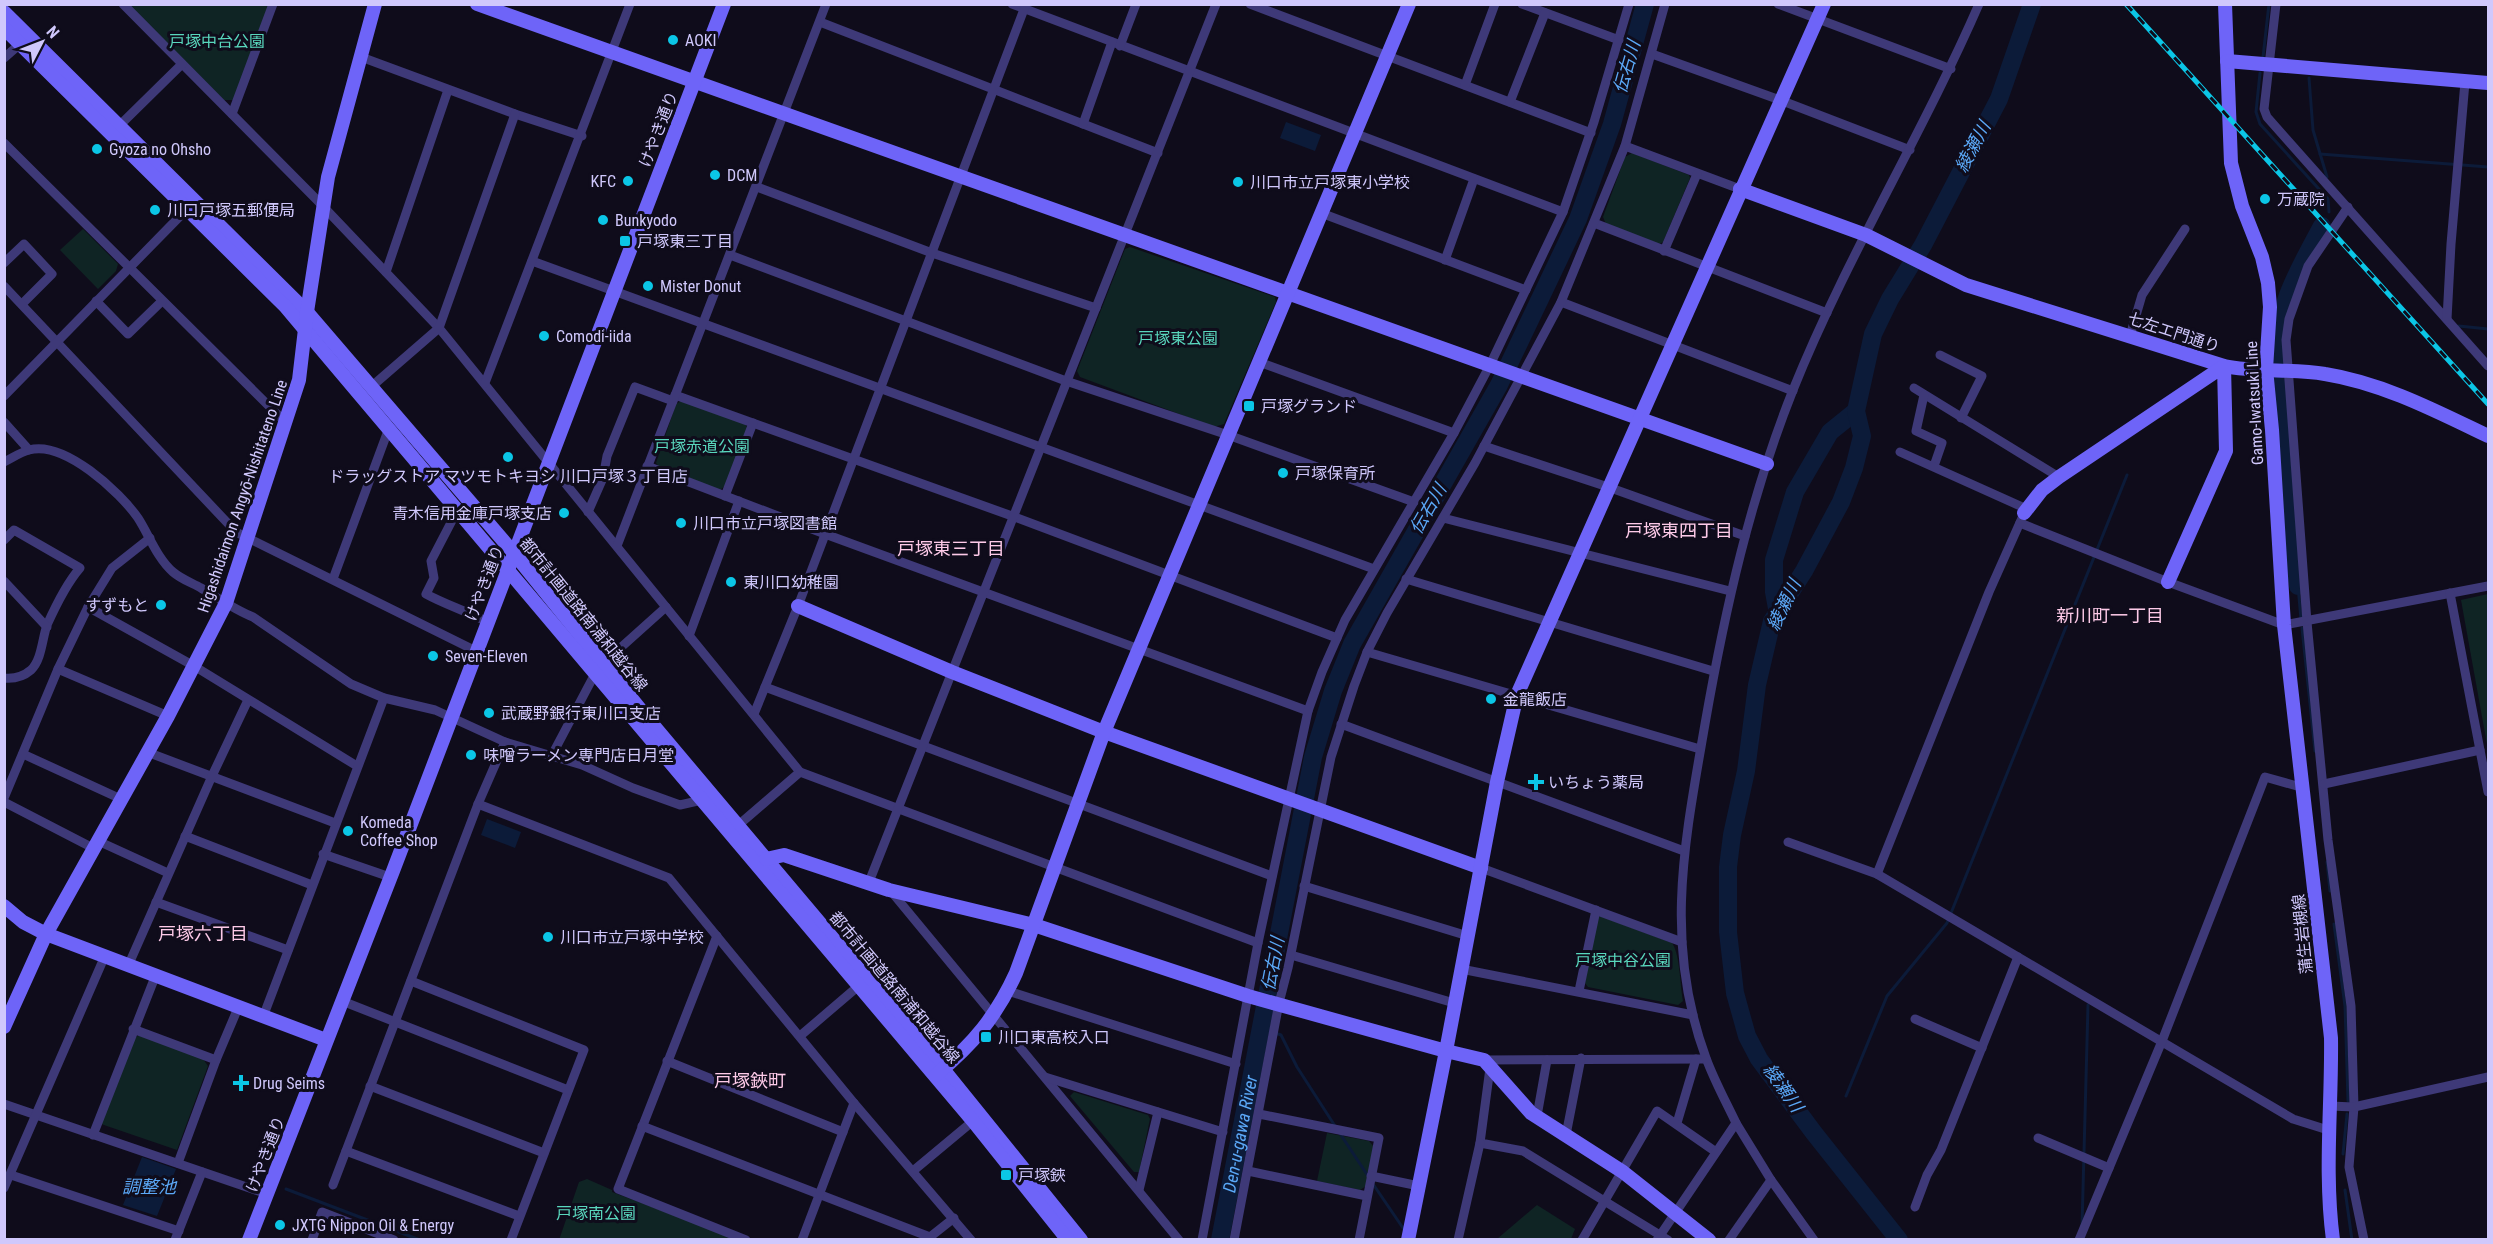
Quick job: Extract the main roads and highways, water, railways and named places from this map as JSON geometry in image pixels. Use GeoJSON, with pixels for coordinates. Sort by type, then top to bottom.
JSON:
{"type":"FeatureCollection","features":[{"type":"Feature","properties":{"kind":"water"},"geometry":{"type":"Polygon","coordinates":[[[1286,122],[1321,135],[1315,151],[1280,138],[1286,122]]]}},
{"type":"Feature","properties":{"kind":"water"},"geometry":{"type":"Polygon","coordinates":[[[487,819],[521,832],[515,848],[481,835],[487,819]]]}},
{"type":"Feature","properties":{"kind":"water","name":"調整池"},"geometry":{"type":"Polygon","coordinates":[[[142,1157],[176,1169],[157,1216],[123,1205],[142,1157]]]}},
{"type":"Feature","properties":{"kind":"waterway","name":"伝右川"},"geometry":{"type":"LineString","coordinates":[[1220,1240],[1313,757],[1333,691],[1352,644],[1499,385],[1578,219],[1612,124],[1645,4]]}},
{"type":"Feature","properties":{"kind":"waterway","name":"綾瀬川"},"geometry":{"type":"LineString","coordinates":[[1899,1240],[1814,1133],[1759,1059],[1747,1036],[1735,993],[1728,932],[1728,867],[1732,835],[1746,771],[1757,685],[1772,621],[1804,571],[1841,502],[1854,468],[1862,436],[1856,411],[1873,334],[1890,299],[1923,245],[1999,99],[2032,4]]}},
{"type":"Feature","properties":{"kind":"waterway"},"geometry":{"type":"LineString","coordinates":[[2263,57],[2269,4]]}},
{"type":"Feature","properties":{"kind":"waterway"},"geometry":{"type":"LineString","coordinates":[[2260,73],[2256,112],[2260,124],[2328,199],[2329,212]]}},
{"type":"Feature","properties":{"kind":"waterway"},"geometry":{"type":"LineString","coordinates":[[2309,78],[2313,130],[2327,177]]}},
{"type":"Feature","properties":{"kind":"waterway"},"geometry":{"type":"LineString","coordinates":[[2320,154],[2488,167]]}},
{"type":"Feature","properties":{"kind":"waterway"},"geometry":{"type":"LineString","coordinates":[[2277,361],[2279,325],[2284,308],[2297,274],[2322,226]]}},
{"type":"Feature","properties":{"kind":"waterway"},"geometry":{"type":"LineString","coordinates":[[2459,326],[2488,329]]}},
{"type":"Feature","properties":{"kind":"waterway"},"geometry":{"type":"LineString","coordinates":[[2278,376],[2298,586]]}},
{"type":"Feature","properties":{"kind":"waterway"},"geometry":{"type":"LineString","coordinates":[[1778,614],[1774,592],[1774,560],[1795,492],[1830,432],[1856,411]]}},
{"type":"Feature","properties":{"kind":"waterway"},"geometry":{"type":"LineString","coordinates":[[1846,1096],[1887,996],[1947,923],[2127,475]]}},
{"type":"Feature","properties":{"kind":"waterway"},"geometry":{"type":"LineString","coordinates":[[2298,586],[2301,619]]}},
{"type":"Feature","properties":{"kind":"waterway"},"geometry":{"type":"LineString","coordinates":[[2302,628],[2315,751]]}},
{"type":"Feature","properties":{"kind":"waterway"},"geometry":{"type":"LineString","coordinates":[[2327,862],[2330,891]]}},
{"type":"Feature","properties":{"kind":"waterway"},"geometry":{"type":"LineString","coordinates":[[2334,924],[2345,1006],[2348,1101]]}},
{"type":"Feature","properties":{"kind":"waterway"},"geometry":{"type":"LineString","coordinates":[[2082,1226],[2088,1005]]}},
{"type":"Feature","properties":{"kind":"waterway"},"geometry":{"type":"LineString","coordinates":[[1261,1028],[1281,1035],[1297,1067],[1335,1126]]}},
{"type":"Feature","properties":{"kind":"waterway"},"geometry":{"type":"LineString","coordinates":[[2343,1154],[2347,1114]]}},
{"type":"Feature","properties":{"kind":"waterway"},"geometry":{"type":"LineString","coordinates":[[1339,1132],[1368,1176]]}},
{"type":"Feature","properties":{"kind":"waterway"},"geometry":{"type":"LineString","coordinates":[[1373,1184],[1405,1231]]}},
{"type":"Feature","properties":{"kind":"waterway"},"geometry":{"type":"LineString","coordinates":[[286,1189],[420,1240]]}},
{"type":"Feature","properties":{"kind":"waterway"},"geometry":{"type":"LineString","coordinates":[[2345,1190],[2352,1240]]}},
{"type":"Feature","properties":{"kind":"railway"},"geometry":{"type":"LineString","coordinates":[[2126,4],[2488,404]]}},
{"type":"Feature","properties":{"kind":"place","name":"AOKI"},"geometry":{"type":"Point","coordinates":[673,40]}},
{"type":"Feature","properties":{"kind":"place","name":"Gyoza no Ohsho"},"geometry":{"type":"Point","coordinates":[97,149]}},
{"type":"Feature","properties":{"kind":"place","name":"DCM"},"geometry":{"type":"Point","coordinates":[715,175]}},
{"type":"Feature","properties":{"kind":"place","name":"KFC"},"geometry":{"type":"Point","coordinates":[628,181]}},
{"type":"Feature","properties":{"kind":"place","name":"川口市立戸塚東小学校"},"geometry":{"type":"Point","coordinates":[1238,182]}},
{"type":"Feature","properties":{"kind":"place","name":"万蔵院"},"geometry":{"type":"Point","coordinates":[2265,199]}},
{"type":"Feature","properties":{"kind":"place","name":"川口戸塚五郵便局"},"geometry":{"type":"Point","coordinates":[155,210]}},
{"type":"Feature","properties":{"kind":"place","name":"Bunkyodo"},"geometry":{"type":"Point","coordinates":[603,220]}},
{"type":"Feature","properties":{"kind":"place","name":"戸塚東三丁目"},"geometry":{"type":"Point","coordinates":[625,241]}},
{"type":"Feature","properties":{"kind":"place","name":"Mister Donut"},"geometry":{"type":"Point","coordinates":[648,286]}},
{"type":"Feature","properties":{"kind":"place","name":"Comodi-iida"},"geometry":{"type":"Point","coordinates":[544,336]}},
{"type":"Feature","properties":{"kind":"place","name":"戸塚グランド"},"geometry":{"type":"Point","coordinates":[1249,406]}},
{"type":"Feature","properties":{"kind":"place","name":"ドラッグストア マツモトキヨシ 川口戸塚３丁目店"},"geometry":{"type":"Point","coordinates":[508,457]}},
{"type":"Feature","properties":{"kind":"place","name":"戸塚保育所"},"geometry":{"type":"Point","coordinates":[1283,473]}},
{"type":"Feature","properties":{"kind":"place","name":"青木信用金庫戸塚支店"},"geometry":{"type":"Point","coordinates":[564,513]}},
{"type":"Feature","properties":{"kind":"place","name":"川口市立戸塚図書館"},"geometry":{"type":"Point","coordinates":[681,523]}},
{"type":"Feature","properties":{"kind":"place","name":"東川口幼稚園"},"geometry":{"type":"Point","coordinates":[731,582]}},
{"type":"Feature","properties":{"kind":"place","name":"すずもと"},"geometry":{"type":"Point","coordinates":[161,605]}},
{"type":"Feature","properties":{"kind":"place","name":"Seven-Eleven"},"geometry":{"type":"Point","coordinates":[433,656]}},
{"type":"Feature","properties":{"kind":"place","name":"金龍飯店"},"geometry":{"type":"Point","coordinates":[1491,699]}},
{"type":"Feature","properties":{"kind":"place","name":"武蔵野銀行東川口支店"},"geometry":{"type":"Point","coordinates":[489,713]}},
{"type":"Feature","properties":{"kind":"place","name":"味噌ラーメン専門店日月堂"},"geometry":{"type":"Point","coordinates":[471,755]}},
{"type":"Feature","properties":{"kind":"place","name":"いちょう薬局"},"geometry":{"type":"Point","coordinates":[1536,782]}},
{"type":"Feature","properties":{"kind":"place","name":"Komeda Coffee Shop"},"geometry":{"type":"Point","coordinates":[348,831]}},
{"type":"Feature","properties":{"kind":"place","name":"川口市立戸塚中学校"},"geometry":{"type":"Point","coordinates":[548,937]}},
{"type":"Feature","properties":{"kind":"place","name":"川口東高校入口"},"geometry":{"type":"Point","coordinates":[986,1037]}},
{"type":"Feature","properties":{"kind":"place","name":"Drug Seims"},"geometry":{"type":"Point","coordinates":[241,1083]}},
{"type":"Feature","properties":{"kind":"place","name":"戸塚鋏"},"geometry":{"type":"Point","coordinates":[1006,1175]}},
{"type":"Feature","properties":{"kind":"place","name":"JXTG Nippon Oil & Energy"},"geometry":{"type":"Point","coordinates":[280,1225]}},
{"type":"Feature","properties":{"kind":"district","name":"戸塚東四丁目"},"geometry":{"type":"Point","coordinates":[1679,531]}},
{"type":"Feature","properties":{"kind":"district","name":"戸塚東三丁目"},"geometry":{"type":"Point","coordinates":[951,549]}},
{"type":"Feature","properties":{"kind":"district","name":"新川町一丁目"},"geometry":{"type":"Point","coordinates":[2110,616]}},
{"type":"Feature","properties":{"kind":"district","name":"戸塚六丁目"},"geometry":{"type":"Point","coordinates":[203,934]}},
{"type":"Feature","properties":{"kind":"district","name":"戸塚鋏町"},"geometry":{"type":"Point","coordinates":[750,1081]}},
{"type":"Feature","properties":{"kind":"park label","name":"戸塚中台公園"},"geometry":{"type":"Point","coordinates":[217,41]}},
{"type":"Feature","properties":{"kind":"park label","name":"戸塚東公園"},"geometry":{"type":"Point","coordinates":[1178,338]}},
{"type":"Feature","properties":{"kind":"park label","name":"戸塚赤道公園"},"geometry":{"type":"Point","coordinates":[702,446]}},
{"type":"Feature","properties":{"kind":"park label","name":"戸塚中谷公園"},"geometry":{"type":"Point","coordinates":[1623,960]}},
{"type":"Feature","properties":{"kind":"park label","name":"戸塚南公園"},"geometry":{"type":"Point","coordinates":[596,1213]}},
{"type":"Feature","properties":{"kind":"water label","name":"Den-u-gawa River"},"geometry":{"type":"Point","coordinates":[1240,1134]}}]}
